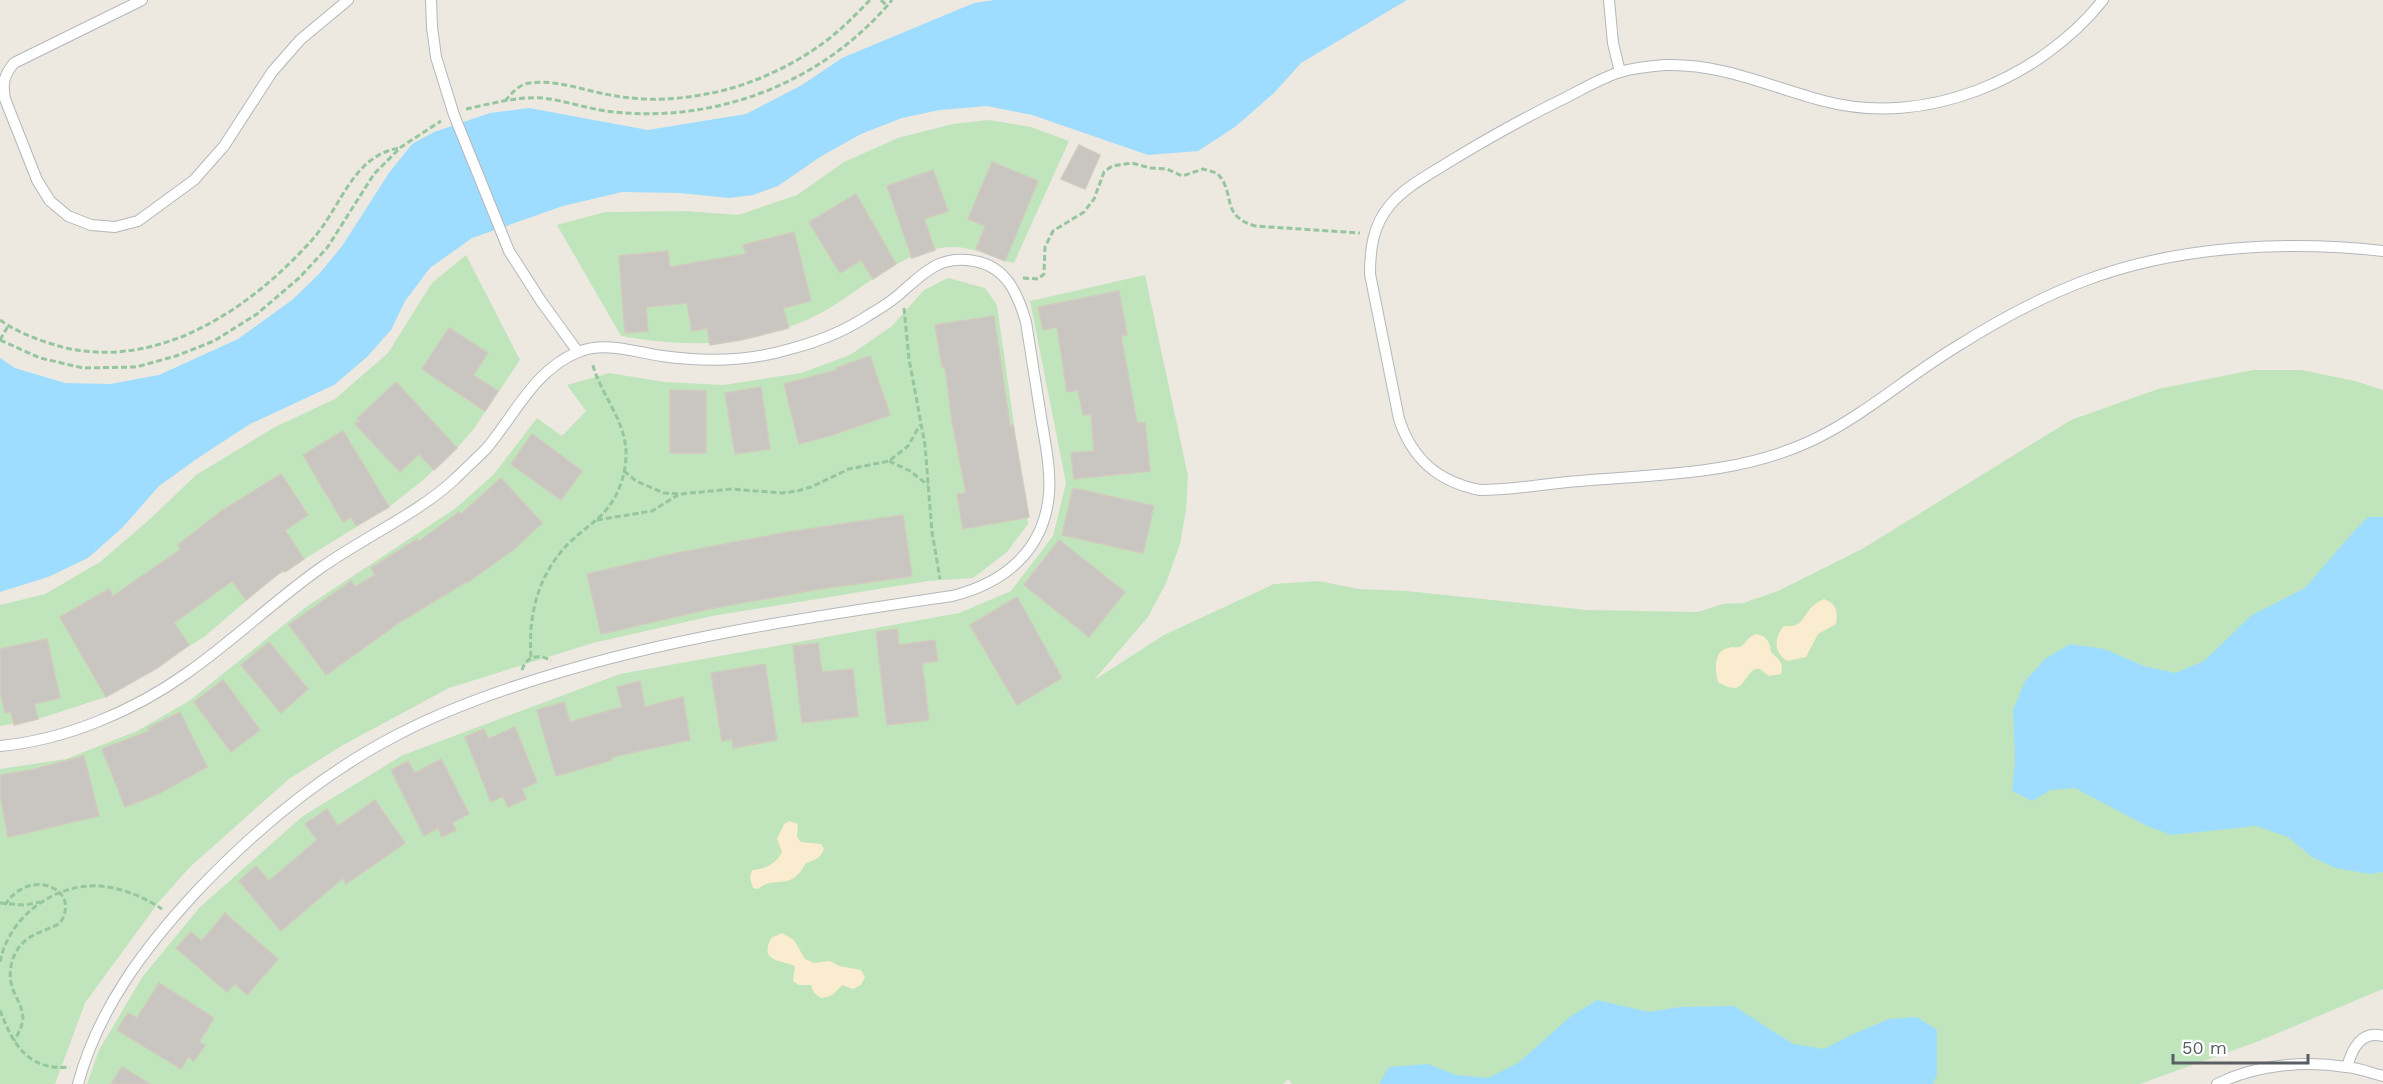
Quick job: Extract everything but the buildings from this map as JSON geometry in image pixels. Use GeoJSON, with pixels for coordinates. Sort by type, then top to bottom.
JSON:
{"type":"FeatureCollection","features":[{"type":"Feature","properties":{"kind":"lane"},"geometry":{"type":"LineString","coordinates":[[142,0],[14,63],[6,73],[2,86],[5,99],[41,187],[50,201],[68,216],[91,225],[115,227],[138,221],[194,180],[224,147],[272,72],[300,40],[348,0]]}},
{"type":"Feature","properties":{"kind":"lane"},"geometry":{"type":"LineString","coordinates":[[1609,0],[1613,44],[1620,72]]}},
{"type":"Feature","properties":{"kind":"lane"},"geometry":{"type":"LineString","coordinates":[[2103,0],[2072,34],[2011,76],[1984,88],[1929,104],[1881,107],[1826,102],[1718,68],[1665,65],[1620,72],[1508,127],[1414,183],[1389,207],[1374,234],[1370,254],[1370,274],[1399,419],[1405,436],[1417,456],[1430,470],[1446,480],[1480,490],[1719,469],[1786,450],[1815,439],[1840,425],[1942,355],[1992,325],[2054,293],[2086,280],[2189,255],[2236,249],[2294,246],[2383,251]]}},
{"type":"Feature","properties":{"kind":"lane"},"geometry":{"type":"LineString","coordinates":[[432,1],[432,27],[436,57],[454,116],[509,251],[541,301],[583,351]]}},
{"type":"Feature","properties":{"kind":"lane"},"geometry":{"type":"LineString","coordinates":[[0,746],[74,730],[132,706],[186,674],[321,568],[452,482],[486,448],[532,386],[553,367],[583,351],[607,347],[704,360],[746,358],[777,352],[828,336],[866,317],[902,292],[933,266],[953,260],[975,261],[994,269],[1010,283],[1020,302],[1026,322],[1049,470],[1049,495],[1044,519],[1033,542],[1018,562],[999,578],[976,590],[952,596],[781,622],[614,657],[523,683],[463,705],[397,735],[335,771],[278,814],[224,862],[173,916],[121,986],[99,1026],[82,1066],[78,1084]]}},
{"type":"Feature","properties":{"kind":"lane"},"geometry":{"type":"LineString","coordinates":[[2347,1066],[2351,1051],[2358,1042],[2367,1036],[2383,1036]]}},
{"type":"Feature","properties":{"kind":"lane"},"geometry":{"type":"LineString","coordinates":[[2217,1084],[2226,1079],[2273,1067],[2309,1064],[2347,1066],[2383,1076]]}},
{"type":"Feature","properties":{"kind":"path"},"geometry":{"type":"LineString","coordinates":[[505,101],[514,90],[535,82],[615,96],[661,100],[708,94],[753,81],[797,59],[836,33],[870,0]]}},
{"type":"Feature","properties":{"kind":"path"},"geometry":{"type":"LineString","coordinates":[[881,0],[887,6]]}},
{"type":"Feature","properties":{"kind":"path"},"geometry":{"type":"LineString","coordinates":[[458,113],[505,101],[541,98],[613,112],[662,114],[712,108],[759,94],[804,74],[846,46],[892,0]]}},
{"type":"Feature","properties":{"kind":"path"},"geometry":{"type":"LineString","coordinates":[[8,326],[0,340],[40,358],[82,368],[136,367],[176,356],[214,341],[257,314],[299,278],[327,248],[374,174],[401,147],[432,125],[449,117]]}},
{"type":"Feature","properties":{"kind":"path"},"geometry":{"type":"LineString","coordinates":[[0,320],[8,326],[45,342],[84,352],[134,351],[207,326],[247,301],[287,266],[314,238],[372,157],[386,150],[401,147]]}},
{"type":"Feature","properties":{"kind":"path"},"geometry":{"type":"LineString","coordinates":[[1010,283],[1021,278],[1034,280],[1041,277],[1045,270],[1045,247],[1053,231],[1084,212],[1094,199],[1104,172],[1122,163],[1167,169],[1182,176],[1203,169],[1217,173],[1225,184],[1230,208],[1243,222],[1255,226],[1374,234]]}},
{"type":"Feature","properties":{"kind":"path"},"geometry":{"type":"LineString","coordinates":[[902,292],[909,359],[921,425],[932,532],[940,579]]}},
{"type":"Feature","properties":{"kind":"path"},"geometry":{"type":"LineString","coordinates":[[531,657],[531,619],[543,581],[567,545],[597,520],[614,498],[624,471],[624,437],[619,420],[583,351]]}},
{"type":"Feature","properties":{"kind":"path"},"geometry":{"type":"LineString","coordinates":[[624,471],[650,488],[680,494],[732,489],[782,493],[797,491],[811,488],[849,469],[889,461],[908,446],[921,425]]}},
{"type":"Feature","properties":{"kind":"path"},"geometry":{"type":"LineString","coordinates":[[889,461],[909,471],[928,485]]}},
{"type":"Feature","properties":{"kind":"path"},"geometry":{"type":"LineString","coordinates":[[597,520],[652,511],[680,494]]}},
{"type":"Feature","properties":{"kind":"path"},"geometry":{"type":"LineString","coordinates":[[5,905],[19,888],[29,884],[40,884],[51,886],[59,892],[65,899],[67,908],[60,923],[34,934],[24,942],[11,964],[10,978],[22,1012],[23,1022],[15,1041]]}},
{"type":"Feature","properties":{"kind":"path"},"geometry":{"type":"LineString","coordinates":[[0,962],[8,940],[17,925],[43,901],[59,892],[80,887],[100,886],[119,889],[173,916]]}},
{"type":"Feature","properties":{"kind":"path"},"geometry":{"type":"LineString","coordinates":[[0,903],[25,905],[43,901]]}},
{"type":"Feature","properties":{"kind":"path"},"geometry":{"type":"LineString","coordinates":[[0,1010],[15,1041],[28,1058],[38,1064],[59,1068],[82,1066]]}},
{"type":"Feature","properties":{"kind":"green space"},"geometry":{"type":"Polygon","coordinates":[[[989,120],[1031,127],[1069,141],[1014,263],[961,248],[935,249],[902,261],[828,309],[803,322],[752,338],[727,342],[675,343],[621,336],[557,225],[605,212],[685,211],[738,215],[797,195],[844,162],[898,138],[953,124],[989,120]]]}},
{"type":"Feature","properties":{"kind":"green space"},"geometry":{"type":"Polygon","coordinates":[[[466,255],[520,360],[473,430],[457,448],[422,481],[389,507],[272,579],[204,637],[106,697],[38,719],[0,726],[0,605],[45,594],[100,562],[196,475],[275,427],[335,399],[388,353],[432,283],[466,255]]]}},
{"type":"Feature","properties":{"kind":"green space"},"geometry":{"type":"Polygon","coordinates":[[[1145,275],[1188,476],[1186,510],[1180,544],[1166,583],[1148,617],[1094,680],[1164,635],[1274,584],[1319,581],[1359,589],[1407,591],[1587,610],[1698,612],[1723,604],[1743,603],[1778,591],[1862,549],[2071,420],[2158,389],[2253,370],[2301,370],[2355,381],[2383,390],[2383,989],[2259,1041],[2140,1084],[1292,1084],[1288,1079],[1283,1084],[87,1084],[99,1050],[143,976],[200,907],[303,816],[403,755],[620,674],[959,613],[1011,591],[1053,536],[1066,483],[1030,301],[1145,275]]]}},
{"type":"Feature","properties":{"kind":"green space"},"geometry":{"type":"Polygon","coordinates":[[[948,278],[985,288],[997,305],[1028,524],[1007,552],[973,578],[928,581],[712,616],[593,643],[449,688],[343,745],[289,779],[190,867],[158,903],[85,1003],[55,1084],[0,1084],[0,769],[66,759],[137,731],[189,701],[306,607],[456,508],[494,474],[537,418],[562,436],[586,411],[567,385],[609,373],[665,382],[723,385],[801,373],[850,355],[892,326],[924,290],[948,278]]]}},
{"type":"Feature","properties":{"kind":"sand"},"geometry":{"type":"Polygon","coordinates":[[[1824,599],[1832,603],[1836,609],[1836,624],[1818,634],[1806,657],[1788,661],[1783,658],[1777,645],[1781,630],[1784,626],[1797,624],[1811,607],[1824,599]]]}},
{"type":"Feature","properties":{"kind":"sand"},"geometry":{"type":"Polygon","coordinates":[[[1756,634],[1767,640],[1771,652],[1781,664],[1781,674],[1769,676],[1760,669],[1755,669],[1737,687],[1733,688],[1718,682],[1716,667],[1720,653],[1728,648],[1742,646],[1756,634]]]}},
{"type":"Feature","properties":{"kind":"sand"},"geometry":{"type":"Polygon","coordinates":[[[789,821],[798,824],[797,837],[801,842],[821,844],[823,852],[806,863],[794,878],[771,883],[758,889],[753,888],[750,878],[752,870],[770,865],[777,860],[782,852],[777,839],[784,824],[789,821]]]}},
{"type":"Feature","properties":{"kind":"sand"},"geometry":{"type":"Polygon","coordinates":[[[782,933],[794,940],[805,959],[814,963],[830,961],[839,966],[861,970],[865,977],[861,985],[853,989],[842,985],[833,994],[821,998],[814,993],[811,985],[798,985],[793,981],[795,966],[769,956],[768,946],[771,938],[782,933]]]}},
{"type":"Feature","properties":{"kind":"water"},"geometry":{"type":"Polygon","coordinates":[[[995,0],[1407,0],[1301,63],[1274,93],[1235,127],[1198,151],[1148,155],[1032,115],[987,106],[940,110],[902,118],[861,134],[820,157],[778,186],[753,195],[729,198],[680,193],[622,192],[563,206],[472,238],[430,268],[405,301],[391,330],[367,357],[334,385],[250,424],[198,458],[159,486],[123,527],[88,558],[48,577],[0,592],[0,358],[15,368],[65,383],[110,384],[159,375],[238,339],[292,300],[319,274],[342,246],[389,173],[412,144],[434,132],[490,113],[529,108],[648,130],[746,114],[802,85],[842,58],[974,3],[995,0]]]}},
{"type":"Feature","properties":{"kind":"water"},"geometry":{"type":"Polygon","coordinates":[[[2368,517],[2383,517],[2383,872],[2371,874],[2335,868],[2312,857],[2288,837],[2256,826],[2171,835],[2145,825],[2075,788],[2051,790],[2032,801],[2012,791],[2015,760],[2013,710],[2025,681],[2045,659],[2070,644],[2104,649],[2144,666],[2175,673],[2204,661],[2252,615],[2305,588],[2368,517]]]}},
{"type":"Feature","properties":{"kind":"water"},"geometry":{"type":"Polygon","coordinates":[[[1597,1000],[1649,1012],[1679,1007],[1734,1006],[1793,1044],[1824,1049],[1889,1019],[1917,1017],[1937,1030],[1937,1074],[1933,1084],[1379,1084],[1389,1067],[1428,1064],[1456,1075],[1488,1078],[1518,1063],[1570,1017],[1597,1000]]]}}]}
